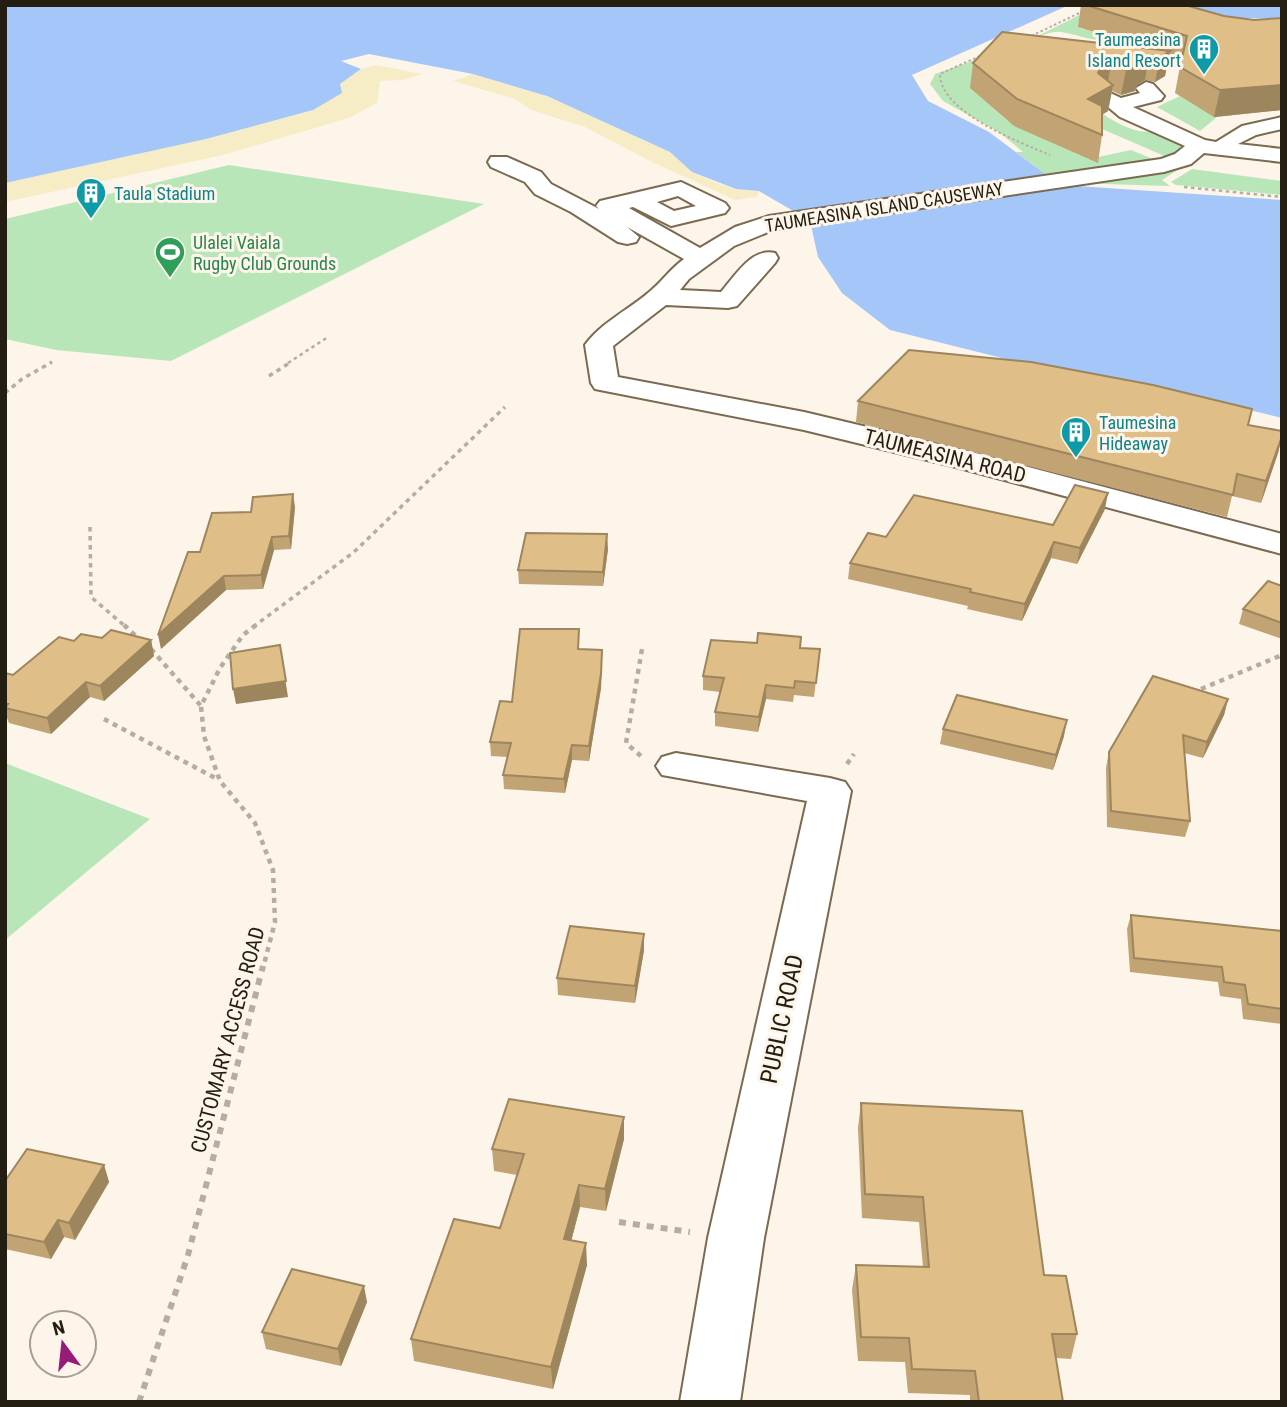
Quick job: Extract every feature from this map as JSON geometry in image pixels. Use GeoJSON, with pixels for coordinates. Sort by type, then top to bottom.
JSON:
{"type":"FeatureCollection","features":[{"type":"Feature","properties":{"kind":"street"},"geometry":{"type":"LineString","coordinates":[[1146,88],[1154,96],[1114,97],[1127,113],[1210,147],[1282,156]]}},
{"type":"Feature","properties":{"kind":"street","name":"TAUMEASINA ISLAND CAUSEWAY"},"geometry":{"type":"LineString","coordinates":[[605,383],[599,345],[660,297],[680,274],[743,232],[769,223],[1170,163],[1246,131],[1282,123]]}},
{"type":"Feature","properties":{"kind":"street"},"geometry":{"type":"LineString","coordinates":[[499,162],[533,177],[543,189],[579,207],[646,249],[676,245],[731,218],[681,189],[608,206],[676,245],[692,254],[706,257]]}},
{"type":"Feature","properties":{"kind":"street"},"geometry":{"type":"LineString","coordinates":[[660,297],[728,300],[765,258]]}},
{"type":"Feature","properties":{"kind":"street","name":"TAUMEASINA ROAD"},"geometry":{"type":"LineString","coordinates":[[605,383],[804,421],[961,459],[1282,544]]}},
{"type":"Feature","properties":{"kind":"street","name":"PUBLIC ROAD"},"geometry":{"type":"LineString","coordinates":[[676,766],[830,791],[736,1238],[710,1402]]}},
{"type":"Feature","properties":{"kind":"path"},"geometry":{"type":"LineString","coordinates":[[1022,41],[1096,5]]}},
{"type":"Feature","properties":{"kind":"path"},"geometry":{"type":"LineString","coordinates":[[981,56],[940,74],[939,81],[949,99],[963,110],[1027,146],[1105,174]]}},
{"type":"Feature","properties":{"kind":"path"},"geometry":{"type":"LineString","coordinates":[[1170,163],[1182,170],[1166,181],[1174,187],[1282,197]]}},
{"type":"Feature","properties":{"kind":"path"},"geometry":{"type":"LineString","coordinates":[[269,376],[328,337]]}},
{"type":"Feature","properties":{"kind":"path"},"geometry":{"type":"LineString","coordinates":[[5,393],[22,379],[52,362]]}},
{"type":"Feature","properties":{"kind":"path"},"geometry":{"type":"LineString","coordinates":[[90,527],[91,597],[165,662],[201,706],[220,668],[243,635],[354,552],[505,407]]}},
{"type":"Feature","properties":{"kind":"path"},"geometry":{"type":"LineString","coordinates":[[642,649],[626,743],[644,758],[676,766]]}},
{"type":"Feature","properties":{"kind":"path"},"geometry":{"type":"LineString","coordinates":[[1201,689],[1282,654]]}},
{"type":"Feature","properties":{"kind":"path","name":"CUSTOMARY ACCESS ROAD"},"geometry":{"type":"LineString","coordinates":[[139,1402],[188,1255],[275,922],[273,870],[255,823],[220,781],[204,736],[201,706]]}},
{"type":"Feature","properties":{"kind":"path"},"geometry":{"type":"LineString","coordinates":[[104,719],[220,781]]}},
{"type":"Feature","properties":{"kind":"path"},"geometry":{"type":"LineString","coordinates":[[619,1222],[736,1238]]}},
{"type":"Feature","properties":{"kind":"green space"},"geometry":{"type":"Polygon","coordinates":[[[1099,5],[1080,28],[1114,39],[1094,39],[1061,32],[1038,37],[1013,54],[976,93],[1008,121],[1089,159],[1131,150],[1153,159],[1048,176],[1016,152],[1023,152],[999,132],[943,101],[930,84],[935,74],[1026,42],[1099,5]]]}},
{"type":"Feature","properties":{"kind":"green space"},"geometry":{"type":"Polygon","coordinates":[[[1180,96],[1200,108],[1230,111],[1235,115],[1217,117],[1200,131],[1157,107],[1180,96]]]}},
{"type":"Feature","properties":{"kind":"green space"},"geometry":{"type":"Polygon","coordinates":[[[1084,100],[1127,127],[1146,132],[1155,131],[1187,148],[1169,158],[1079,119],[1084,100]]]}},
{"type":"Feature","properties":{"kind":"green space","name":"Ulalei Vaiala Rugby Club Grounds"},"geometry":{"type":"Polygon","coordinates":[[[229,165],[484,204],[171,361],[56,350],[5,339],[5,219],[229,165]]]}},
{"type":"Feature","properties":{"kind":"green space"},"geometry":{"type":"Polygon","coordinates":[[[1173,169],[1176,171],[1162,180],[1170,186],[1069,183],[1173,169]]]}},
{"type":"Feature","properties":{"kind":"green space"},"geometry":{"type":"Polygon","coordinates":[[[1192,169],[1282,181],[1282,195],[1176,185],[1171,182],[1192,169]]]}},
{"type":"Feature","properties":{"kind":"green space"},"geometry":{"type":"Polygon","coordinates":[[[5,763],[150,819],[5,940],[5,763]]]}},
{"type":"Feature","properties":{"kind":"sand"},"geometry":{"type":"Polygon","coordinates":[[[376,65],[422,74],[403,80],[380,81],[377,103],[349,118],[223,155],[5,202],[5,183],[206,139],[313,110],[340,84],[361,69],[376,65]]]}},
{"type":"Feature","properties":{"kind":"sand"},"geometry":{"type":"Polygon","coordinates":[[[473,74],[547,96],[670,152],[692,172],[735,189],[759,191],[757,197],[735,200],[650,161],[585,127],[531,110],[515,99],[453,81],[473,74]]]}},
{"type":"Feature","properties":{"kind":"water"},"geometry":{"type":"Polygon","coordinates":[[[5,5],[1069,5],[912,75],[928,101],[989,132],[1048,176],[795,212],[759,191],[736,189],[692,172],[670,152],[547,96],[473,74],[369,54],[341,61],[361,69],[340,84],[342,93],[313,110],[206,139],[5,183],[5,5]]]}},
{"type":"Feature","properties":{"kind":"water"},"geometry":{"type":"Polygon","coordinates":[[[1180,5],[1282,5],[1282,19],[1202,17],[1180,5]]]}},
{"type":"Feature","properties":{"kind":"water"},"geometry":{"type":"Polygon","coordinates":[[[1063,185],[1282,200],[1282,418],[1233,406],[1130,390],[890,330],[842,293],[818,257],[810,221],[1063,185]]]}},
{"type":"Feature","properties":{"kind":"building"},"geometry":{"type":"Polygon","coordinates":[[[1086,5],[1185,5],[1224,16],[1254,20],[1282,18],[1282,85],[1220,90],[1180,67],[1187,36],[1086,5]]]}},
{"type":"Feature","properties":{"kind":"building"},"geometry":{"type":"Polygon","coordinates":[[[1002,32],[1170,51],[1160,57],[1149,55],[1139,60],[1140,66],[1126,70],[1111,63],[1101,66],[1098,73],[1113,85],[1088,99],[1102,106],[1102,135],[1017,99],[973,63],[1002,32]]]}},
{"type":"Feature","properties":{"kind":"building"},"geometry":{"type":"Polygon","coordinates":[[[909,350],[1031,362],[1153,385],[1252,409],[1248,425],[1282,431],[1282,436],[1266,481],[1237,474],[1233,495],[858,401],[909,350]]]}},
{"type":"Feature","properties":{"kind":"building"},"geometry":{"type":"Polygon","coordinates":[[[1075,485],[1108,493],[1080,548],[1054,542],[1025,604],[970,592],[971,589],[850,563],[868,533],[886,537],[914,495],[1053,525],[1075,485]]]}},
{"type":"Feature","properties":{"kind":"building"},"geometry":{"type":"Polygon","coordinates":[[[293,494],[289,536],[272,537],[261,575],[224,576],[158,635],[188,552],[200,552],[212,513],[251,512],[253,497],[293,494]]]}},
{"type":"Feature","properties":{"kind":"building"},"geometry":{"type":"Polygon","coordinates":[[[526,533],[607,534],[603,572],[518,570],[526,533]]]}},
{"type":"Feature","properties":{"kind":"building"},"geometry":{"type":"Polygon","coordinates":[[[1268,581],[1282,586],[1282,623],[1243,609],[1268,581]]]}},
{"type":"Feature","properties":{"kind":"building"},"geometry":{"type":"Polygon","coordinates":[[[520,629],[579,629],[578,649],[602,650],[601,674],[589,746],[572,745],[564,779],[503,775],[511,743],[490,742],[500,701],[512,702],[520,629]]]}},
{"type":"Feature","properties":{"kind":"building"},"geometry":{"type":"Polygon","coordinates":[[[111,630],[151,640],[100,686],[86,682],[47,718],[5,708],[8,704],[5,704],[5,673],[13,675],[59,637],[74,641],[81,634],[102,638],[111,630]]]}},
{"type":"Feature","properties":{"kind":"building"},"geometry":{"type":"Polygon","coordinates":[[[758,633],[801,637],[800,648],[820,649],[816,683],[795,681],[794,688],[766,685],[759,717],[715,712],[724,678],[703,676],[711,640],[757,643],[758,633]]]}},
{"type":"Feature","properties":{"kind":"building"},"geometry":{"type":"Polygon","coordinates":[[[280,645],[286,681],[233,689],[230,653],[280,645]]]}},
{"type":"Feature","properties":{"kind":"building"},"geometry":{"type":"Polygon","coordinates":[[[1153,676],[1228,699],[1207,742],[1183,735],[1190,821],[1111,811],[1109,752],[1153,676]]]}},
{"type":"Feature","properties":{"kind":"building"},"geometry":{"type":"Polygon","coordinates":[[[957,695],[1067,720],[1056,755],[943,729],[957,695]]]}},
{"type":"Feature","properties":{"kind":"building"},"geometry":{"type":"Polygon","coordinates":[[[1131,915],[1282,931],[1282,1009],[1248,1004],[1245,985],[1224,982],[1222,967],[1134,958],[1131,915]]]}},
{"type":"Feature","properties":{"kind":"building"},"geometry":{"type":"Polygon","coordinates":[[[570,926],[644,934],[635,986],[557,978],[570,926]]]}},
{"type":"Feature","properties":{"kind":"building"},"geometry":{"type":"Polygon","coordinates":[[[509,1099],[624,1117],[605,1189],[579,1185],[564,1239],[586,1243],[551,1367],[411,1339],[454,1219],[500,1228],[524,1154],[492,1149],[509,1099]]]}},
{"type":"Feature","properties":{"kind":"building"},"geometry":{"type":"Polygon","coordinates":[[[861,1103],[1022,1111],[1044,1275],[1066,1276],[1077,1334],[1052,1334],[1063,1402],[979,1402],[975,1371],[912,1369],[909,1338],[861,1337],[856,1265],[929,1267],[923,1197],[865,1194],[861,1103]]]}},
{"type":"Feature","properties":{"kind":"building"},"geometry":{"type":"Polygon","coordinates":[[[27,1149],[104,1165],[69,1223],[58,1220],[44,1242],[5,1234],[5,1181],[27,1149]]]}},
{"type":"Feature","properties":{"kind":"building"},"geometry":{"type":"Polygon","coordinates":[[[292,1269],[364,1286],[338,1349],[262,1332],[292,1269]]]}},
{"type":"Feature","properties":{"kind":"place","name":"Taumeasina Island Resort"},"geometry":{"type":"Point","coordinates":[1204,76]}},
{"type":"Feature","properties":{"kind":"place","name":"Taula Stadium"},"geometry":{"type":"Point","coordinates":[91,220]}},
{"type":"Feature","properties":{"kind":"place","name":"Ulalei Vaiala Rugby Club Grounds"},"geometry":{"type":"Point","coordinates":[170,279]}},
{"type":"Feature","properties":{"kind":"place","name":"Taumesina Hideaway"},"geometry":{"type":"Point","coordinates":[1076,459]}}]}
